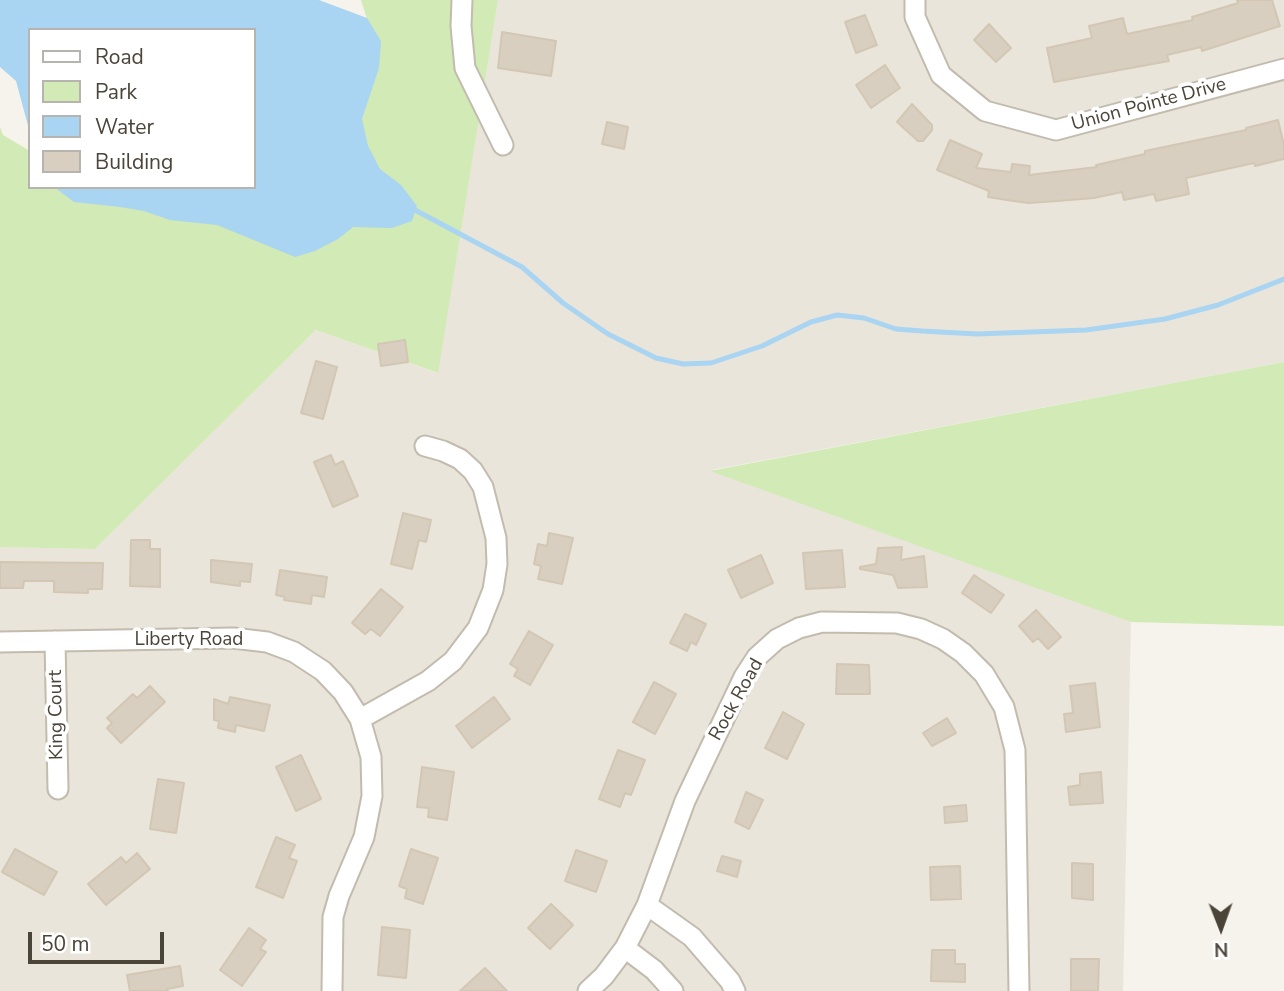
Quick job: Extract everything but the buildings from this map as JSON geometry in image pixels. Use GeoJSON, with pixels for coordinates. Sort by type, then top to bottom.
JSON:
{"type":"FeatureCollection","features":[{"type":"Feature","properties":{"kind":"street"},"geometry":{"type":"LineString","coordinates":[[462,0],[461,26],[465,68],[503,145]]}},
{"type":"Feature","properties":{"kind":"street","name":"Union Pointe Drive"},"geometry":{"type":"LineString","coordinates":[[915,0],[915,17],[941,75],[985,111],[1056,130],[1284,69]]}},
{"type":"Feature","properties":{"kind":"street"},"geometry":{"type":"LineString","coordinates":[[360,719],[428,681],[453,662],[478,628],[493,590],[497,564],[496,538],[483,487],[473,471],[460,459],[425,446]]}},
{"type":"Feature","properties":{"kind":"street","name":"Rock Road"},"geometry":{"type":"LineString","coordinates":[[588,991],[604,976],[625,948],[648,905],[684,801],[744,677],[757,657],[778,639],[799,628],[822,622],[897,623],[921,629],[943,639],[963,653],[984,674],[1004,707],[1015,750],[1019,991]]}},
{"type":"Feature","properties":{"kind":"street","name":"Liberty Road"},"geometry":{"type":"LineString","coordinates":[[0,642],[233,638],[267,642],[294,652],[323,671],[343,692],[360,719],[371,757],[372,796],[364,837],[333,917],[332,991]]}},
{"type":"Feature","properties":{"kind":"street","name":"King Court"},"geometry":{"type":"LineString","coordinates":[[55,641],[58,789]]}},
{"type":"Feature","properties":{"kind":"street"},"geometry":{"type":"LineString","coordinates":[[648,905],[692,937],[730,981],[735,991]]}},
{"type":"Feature","properties":{"kind":"street"},"geometry":{"type":"LineString","coordinates":[[625,948],[654,970],[673,991]]}},
{"type":"Feature","properties":{"kind":"shaded area"},"geometry":{"type":"Polygon","coordinates":[[[498,0],[1284,0],[1284,362],[712,470],[1131,622],[1123,991],[0,991],[0,547],[95,549],[316,330],[437,373],[498,0]]]}},
{"type":"Feature","properties":{"kind":"green space"},"geometry":{"type":"Polygon","coordinates":[[[361,0],[498,0],[438,373],[316,330],[95,549],[0,547],[0,127],[3,135],[28,150],[28,189],[200,189],[243,202],[253,189],[256,189],[256,185],[371,32],[361,0]]]}},
{"type":"Feature","properties":{"kind":"green space"},"geometry":{"type":"Polygon","coordinates":[[[1284,362],[1284,626],[1131,622],[710,471],[1284,362]]]}},
{"type":"Feature","properties":{"kind":"water"},"geometry":{"type":"Polygon","coordinates":[[[0,0],[319,0],[367,18],[381,41],[379,68],[362,119],[368,146],[380,169],[401,185],[417,206],[412,221],[392,228],[353,227],[338,239],[315,251],[295,257],[217,225],[170,220],[144,211],[74,202],[57,189],[256,189],[256,28],[28,28],[28,126],[16,81],[0,67],[0,0]]]}},
{"type":"Feature","properties":{"kind":"waterway"},"geometry":{"type":"LineString","coordinates":[[415,210],[522,267],[563,303],[608,334],[656,358],[683,364],[711,363],[762,346],[811,322],[837,315],[864,318],[896,329],[922,331],[977,334],[1086,330],[1165,319],[1218,305],[1284,279]]}}]}
